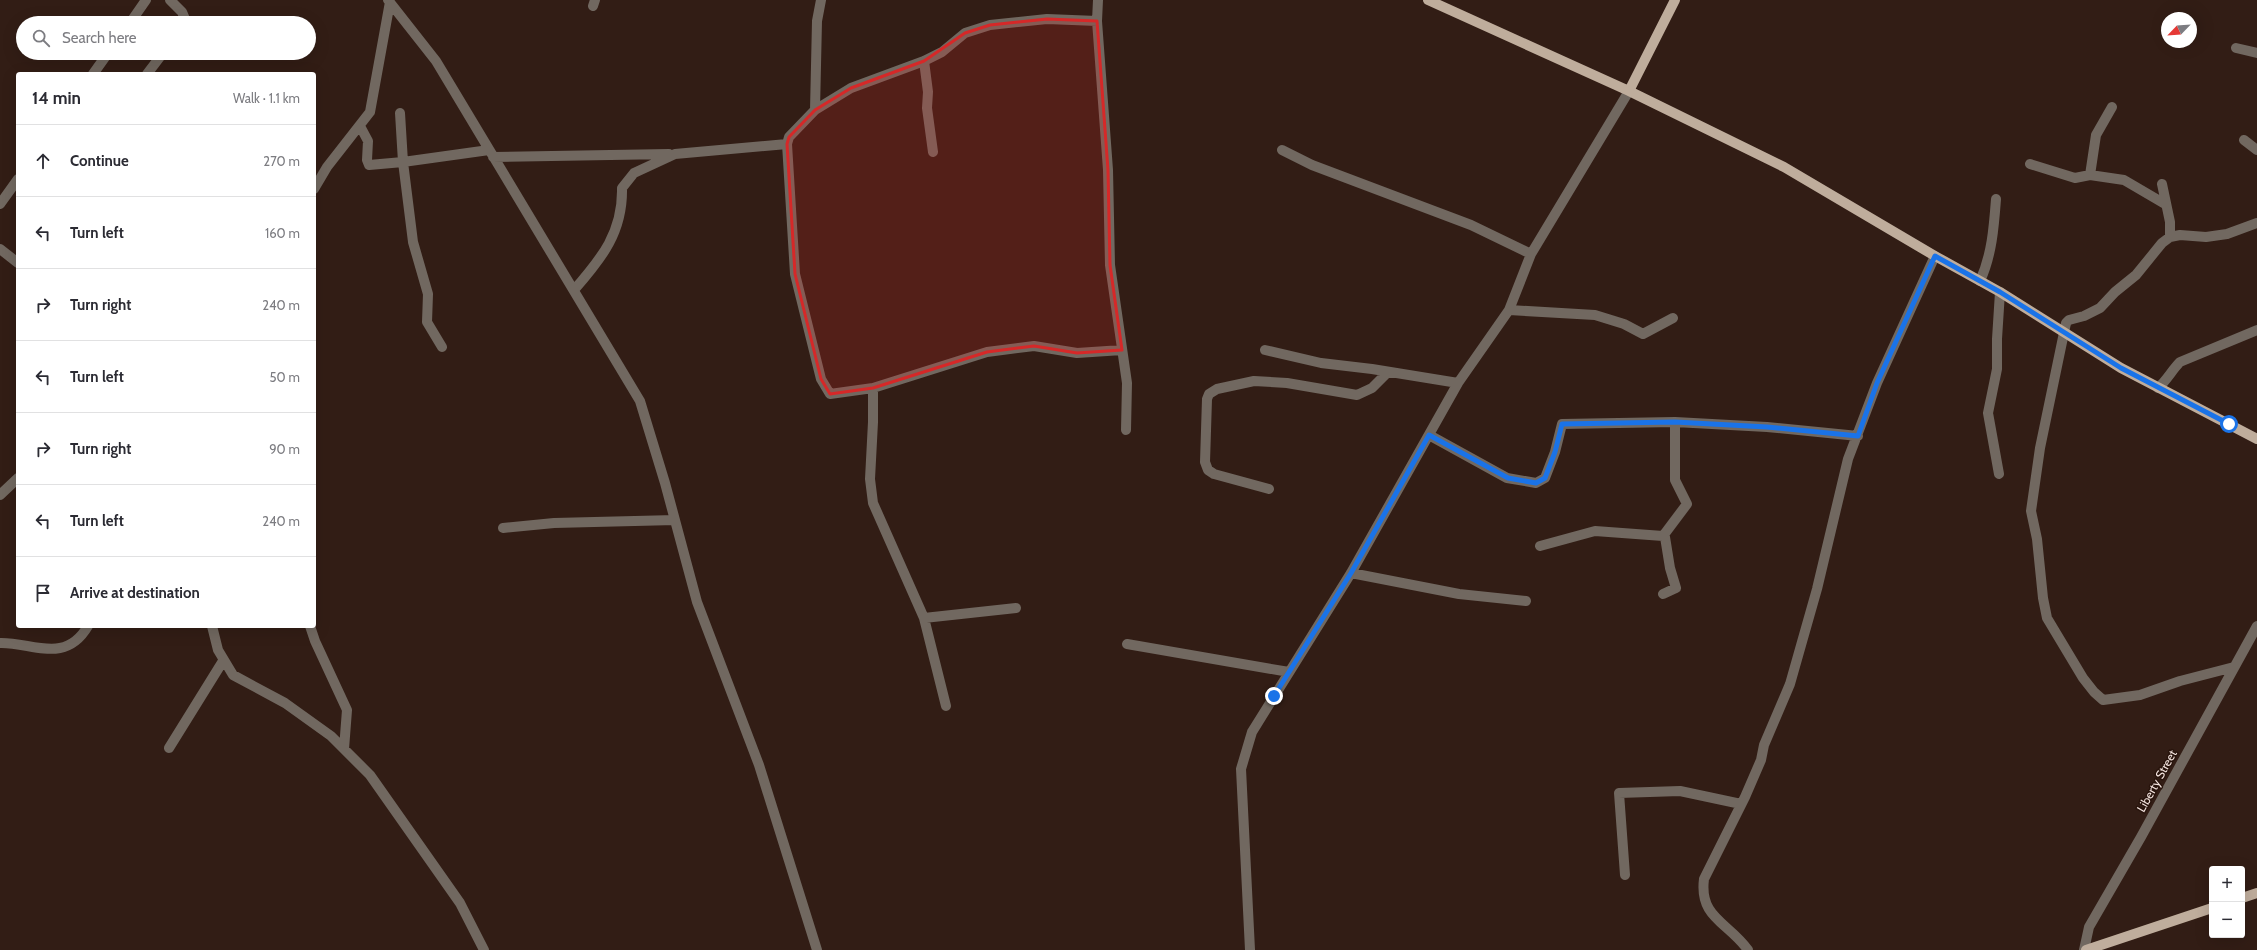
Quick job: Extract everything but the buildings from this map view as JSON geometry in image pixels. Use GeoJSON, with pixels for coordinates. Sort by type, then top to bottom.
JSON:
{"type":"FeatureCollection","features":[{"type":"Feature","properties":{"kind":"main road"},"geometry":{"type":"LineString","coordinates":[[1428,0],[1628,91],[1784,167],[1935,256],[2000,292],[2064,333],[2158,388],[2257,439]]}},
{"type":"Feature","properties":{"kind":"main road"},"geometry":{"type":"LineString","coordinates":[[1628,91],[1675,0]]}},
{"type":"Feature","properties":{"kind":"main road"},"geometry":{"type":"LineString","coordinates":[[2245,897],[2257,893]]}},
{"type":"Feature","properties":{"kind":"main road"},"geometry":{"type":"LineString","coordinates":[[2085,950],[2209,909]]}},
{"type":"Feature","properties":{"kind":"street"},"geometry":{"type":"LineString","coordinates":[[135,16],[146,0]]}},
{"type":"Feature","properties":{"kind":"street"},"geometry":{"type":"LineString","coordinates":[[170,0],[185,16]]}},
{"type":"Feature","properties":{"kind":"street"},"geometry":{"type":"LineString","coordinates":[[815,110],[817,21],[821,0]]}},
{"type":"Feature","properties":{"kind":"street"},"geometry":{"type":"LineString","coordinates":[[1098,0],[1097,21],[1108,170],[1110,265],[1127,383],[1126,430]]}},
{"type":"Feature","properties":{"kind":"street"},"geometry":{"type":"LineString","coordinates":[[316,185],[327,167],[370,112],[389,1]]}},
{"type":"Feature","properties":{"kind":"street"},"geometry":{"type":"LineString","coordinates":[[389,1],[436,62],[574,290],[613,359],[640,401],[675,520],[697,602],[759,764],[817,950]]}},
{"type":"Feature","properties":{"kind":"street"},"geometry":{"type":"LineString","coordinates":[[1097,21],[1047,19],[990,25],[965,32],[942,52],[924,61],[851,88],[815,110],[789,137],[786,144],[795,274],[820,379],[830,394],[873,388],[987,352],[1034,346],[1077,353],[1122,350]]}},
{"type":"Feature","properties":{"kind":"street"},"geometry":{"type":"LineString","coordinates":[[2236,48],[2257,53]]}},
{"type":"Feature","properties":{"kind":"street"},"geometry":{"type":"LineString","coordinates":[[94,72],[103,60]]}},
{"type":"Feature","properties":{"kind":"street"},"geometry":{"type":"LineString","coordinates":[[149,72],[158,60]]}},
{"type":"Feature","properties":{"kind":"street"},"geometry":{"type":"LineString","coordinates":[[924,61],[928,92],[927,108],[933,152]]}},
{"type":"Feature","properties":{"kind":"street"},"geometry":{"type":"LineString","coordinates":[[1250,950],[1241,769],[1252,732],[1351,573],[1458,383],[1509,310],[1532,254],[1628,91]]}},
{"type":"Feature","properties":{"kind":"street"},"geometry":{"type":"LineString","coordinates":[[2090,175],[2096,135],[2112,107]]}},
{"type":"Feature","properties":{"kind":"street"},"geometry":{"type":"LineString","coordinates":[[400,113],[403,162],[413,242],[428,294],[427,322],[442,347]]}},
{"type":"Feature","properties":{"kind":"street"},"geometry":{"type":"LineString","coordinates":[[360,126],[368,141],[367,160],[369,165],[491,154],[675,154],[786,144]]}},
{"type":"Feature","properties":{"kind":"street"},"geometry":{"type":"LineString","coordinates":[[2244,140],[2257,150]]}},
{"type":"Feature","properties":{"kind":"street"},"geometry":{"type":"LineString","coordinates":[[1282,150],[1320,167],[1471,225],[1532,254]]}},
{"type":"Feature","properties":{"kind":"street"},"geometry":{"type":"LineString","coordinates":[[574,290],[610,246],[622,203],[622,188],[634,173],[675,154]]}},
{"type":"Feature","properties":{"kind":"street"},"geometry":{"type":"LineString","coordinates":[[2030,164],[2075,178],[2090,175],[2124,180],[2165,204]]}},
{"type":"Feature","properties":{"kind":"street"},"geometry":{"type":"LineString","coordinates":[[0,204],[16,182]]}},
{"type":"Feature","properties":{"kind":"street"},"geometry":{"type":"LineString","coordinates":[[2162,184],[2170,222],[2170,237]]}},
{"type":"Feature","properties":{"kind":"street"},"geometry":{"type":"LineString","coordinates":[[1980,281],[1985,270],[1992,237],[1996,199]]}},
{"type":"Feature","properties":{"kind":"street"},"geometry":{"type":"LineString","coordinates":[[2170,222],[2180,235]]}},
{"type":"Feature","properties":{"kind":"street"},"geometry":{"type":"LineString","coordinates":[[2234,667],[2180,681],[2140,695],[2103,700],[2094,692],[2083,678],[2047,618],[2043,598],[2037,539],[2031,511],[2040,448],[2066,323],[2069,320],[2084,316],[2100,308],[2115,292],[2136,275],[2162,243],[2170,237],[2180,235],[2206,237],[2227,234],[2257,223]]}},
{"type":"Feature","properties":{"kind":"street"},"geometry":{"type":"LineString","coordinates":[[0,249],[16,258]]}},
{"type":"Feature","properties":{"kind":"street"},"geometry":{"type":"LineString","coordinates":[[1748,950],[1732,930],[1710,913],[1702,891],[1704,879],[1742,804],[1761,760],[1764,745],[1790,684],[1817,589],[1848,459],[1877,383],[1935,256]]}},
{"type":"Feature","properties":{"kind":"street"},"geometry":{"type":"LineString","coordinates":[[1998,474],[1988,413],[1998,369],[1997,338],[2000,292]]}},
{"type":"Feature","properties":{"kind":"street"},"geometry":{"type":"LineString","coordinates":[[1509,310],[1595,314],[1624,324],[1643,334],[1673,318]]}},
{"type":"Feature","properties":{"kind":"street"},"geometry":{"type":"LineString","coordinates":[[2158,388],[2170,377],[2174,368],[2180,362],[2257,330]]}},
{"type":"Feature","properties":{"kind":"street"},"geometry":{"type":"LineString","coordinates":[[1265,350],[1321,363],[1458,383]]}},
{"type":"Feature","properties":{"kind":"street"},"geometry":{"type":"LineString","coordinates":[[1269,489],[1214,474],[1208,470],[1204,462],[1206,399],[1209,394],[1218,388],[1254,381],[1287,383],[1356,395],[1372,388],[1388,372]]}},
{"type":"Feature","properties":{"kind":"street"},"geometry":{"type":"LineString","coordinates":[[873,388],[870,479],[873,503],[924,618],[946,706]]}},
{"type":"Feature","properties":{"kind":"street"},"geometry":{"type":"LineString","coordinates":[[1429,435],[1508,478],[1536,483],[1545,478],[1555,452],[1562,424],[1675,422],[1767,427],[1858,436]]}},
{"type":"Feature","properties":{"kind":"street"},"geometry":{"type":"LineString","coordinates":[[1663,536],[1687,504],[1675,480],[1675,422]]}},
{"type":"Feature","properties":{"kind":"street"},"geometry":{"type":"LineString","coordinates":[[0,495],[16,480]]}},
{"type":"Feature","properties":{"kind":"street"},"geometry":{"type":"LineString","coordinates":[[502,528],[554,523],[675,520]]}},
{"type":"Feature","properties":{"kind":"street"},"geometry":{"type":"LineString","coordinates":[[1540,546],[1595,531],[1663,536]]}},
{"type":"Feature","properties":{"kind":"street"},"geometry":{"type":"LineString","coordinates":[[1663,536],[1665,537],[1670,568],[1676,588],[1663,594]]}},
{"type":"Feature","properties":{"kind":"street"},"geometry":{"type":"LineString","coordinates":[[1351,573],[1459,594],[1526,601]]}},
{"type":"Feature","properties":{"kind":"street"},"geometry":{"type":"LineString","coordinates":[[924,618],[1016,608]]}},
{"type":"Feature","properties":{"kind":"street","name":"Liberty Street"},"geometry":{"type":"LineString","coordinates":[[2085,950],[2089,927],[2141,837],[2257,626]]}},
{"type":"Feature","properties":{"kind":"street"},"geometry":{"type":"LineString","coordinates":[[0,643],[14,643],[38,650],[53,650],[71,643],[84,633],[87,628]]}},
{"type":"Feature","properties":{"kind":"street"},"geometry":{"type":"LineString","coordinates":[[212,628],[218,650],[233,675],[285,703],[331,736],[370,775],[460,903],[484,950]]}},
{"type":"Feature","properties":{"kind":"street"},"geometry":{"type":"LineString","coordinates":[[311,628],[315,641],[347,710],[344,749]]}},
{"type":"Feature","properties":{"kind":"street"},"geometry":{"type":"LineString","coordinates":[[1127,644],[1289,672]]}},
{"type":"Feature","properties":{"kind":"street"},"geometry":{"type":"LineString","coordinates":[[169,748],[224,661]]}},
{"type":"Feature","properties":{"kind":"street"},"geometry":{"type":"LineString","coordinates":[[1625,875],[1619,793],[1680,791],[1742,804]]}},
{"type":"Feature","properties":{"kind":"highlighted area"},"geometry":{"type":"Polygon","coordinates":[[[1047,19],[1097,21],[1108,170],[1110,265],[1122,350],[1077,353],[1034,346],[987,352],[873,388],[830,394],[821,379],[795,274],[787,144],[789,137],[815,110],[851,88],[924,61],[965,33],[990,25],[1047,19]]]}},
{"type":"Feature","properties":{"kind":"route"},"geometry":{"type":"LineString","coordinates":[[1274,696],[1351,573],[1429,435],[1508,478],[1536,483],[1545,478],[1555,452],[1562,424],[1675,422],[1767,427],[1858,436],[1877,383],[1935,256],[2000,292],[2121,368],[2229,424]]}}]}
